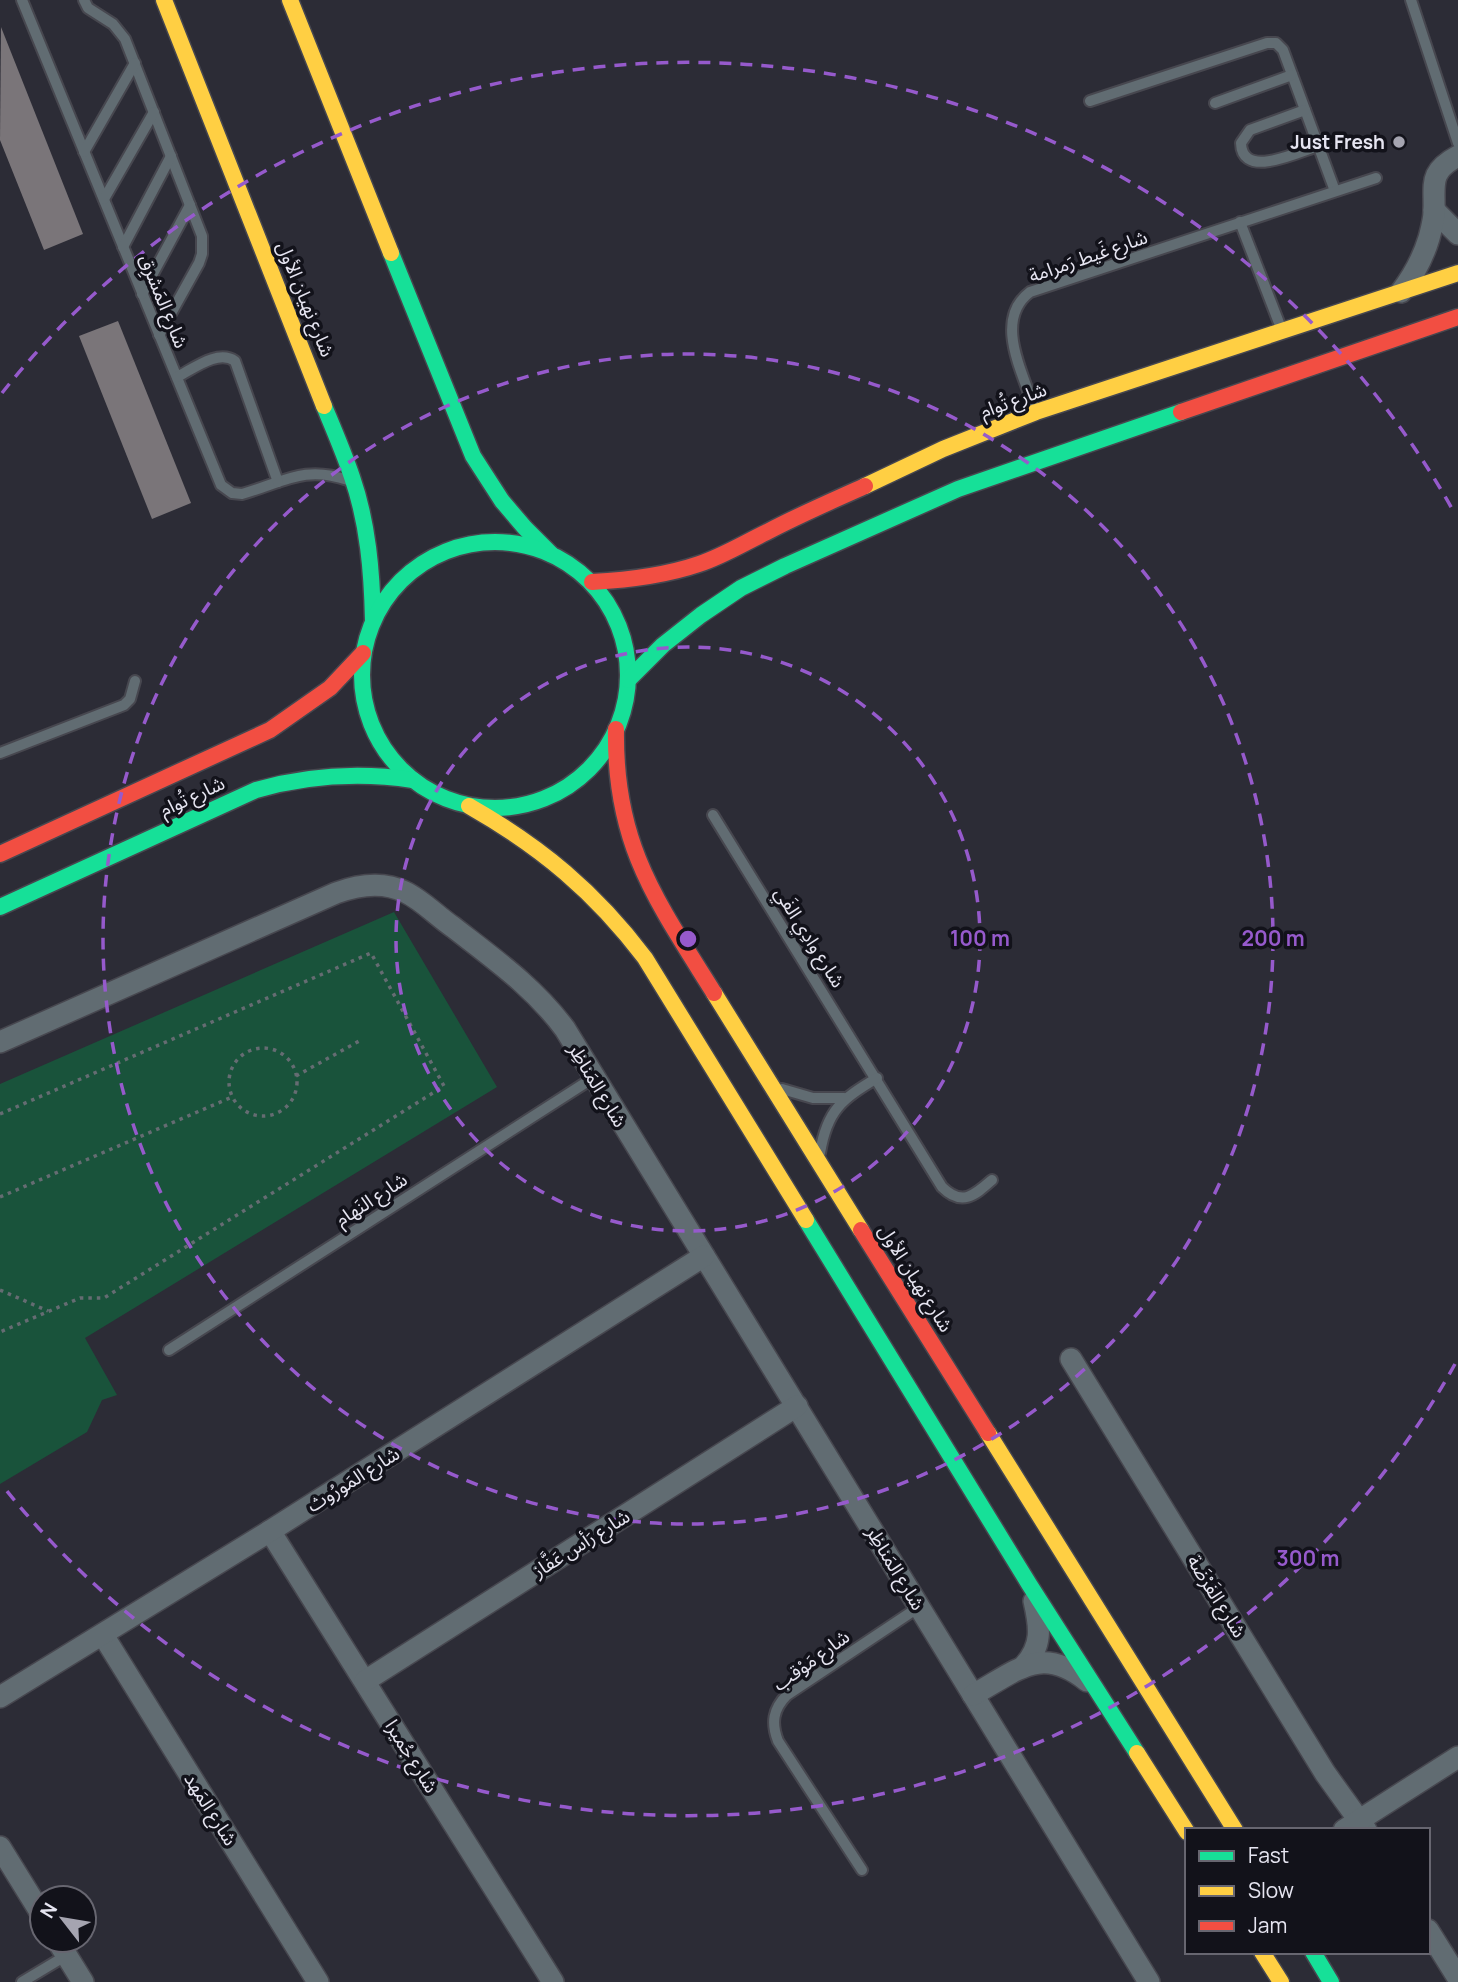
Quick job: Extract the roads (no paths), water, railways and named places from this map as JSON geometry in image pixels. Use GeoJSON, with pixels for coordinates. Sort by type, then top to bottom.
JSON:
{"type":"FeatureCollection","features":[{"type":"Feature","properties":{"kind":"main road","name":"شارع نهيان الأول"},"geometry":{"type":"LineString","coordinates":[[164,0],[354,482],[369,553],[373,621]]}},
{"type":"Feature","properties":{"kind":"main road"},"geometry":{"type":"LineString","coordinates":[[290,0],[475,461],[501,501],[551,554]]}},
{"type":"Feature","properties":{"kind":"main road","name":"شارع تُوام"},"geometry":{"type":"LineString","coordinates":[[592,582],[665,574],[700,564],[943,449],[1036,412],[1458,273]]}},
{"type":"Feature","properties":{"kind":"main road"},"geometry":{"type":"LineString","coordinates":[[628,680],[663,645],[741,588],[958,489],[1458,317]]}},
{"type":"Feature","properties":{"kind":"main road"},"geometry":{"type":"LineString","coordinates":[[491,541],[516,543],[551,554],[577,569],[592,582],[608,604],[620,628],[626,653],[628,680],[616,729],[605,749],[574,781],[535,802],[513,807],[469,806],[449,800],[413,780],[385,751],[375,733],[363,694],[363,653],[373,621],[401,580],[421,564],[443,552],[467,544],[491,541]]}},
{"type":"Feature","properties":{"kind":"main road","name":"شارع تُوام"},"geometry":{"type":"LineString","coordinates":[[0,854],[270,730],[330,688],[363,653]]}},
{"type":"Feature","properties":{"kind":"main road","name":"شارع نهيان الأول"},"geometry":{"type":"LineString","coordinates":[[616,729],[614,765],[618,801],[627,836],[640,869],[669,923],[1231,1823]]}},
{"type":"Feature","properties":{"kind":"main road","name":"شارع تُوام"},"geometry":{"type":"LineString","coordinates":[[0,907],[256,790],[286,781],[328,774],[381,775],[413,780]]}},
{"type":"Feature","properties":{"kind":"main road"},"geometry":{"type":"LineString","coordinates":[[469,806],[537,846],[568,871],[623,928],[645,958],[1029,1584],[1185,1829]]}},
{"type":"Feature","properties":{"kind":"main road"},"geometry":{"type":"LineString","coordinates":[[1263,1954],[1281,1982]]}},
{"type":"Feature","properties":{"kind":"main road"},"geometry":{"type":"LineString","coordinates":[[1314,1954],[1331,1982]]}},
{"type":"Feature","properties":{"kind":"street"},"geometry":{"type":"LineString","coordinates":[[1401,292],[1424,253],[1434,210],[1433,186],[1437,174],[1445,164],[1458,156]]}},
{"type":"Feature","properties":{"kind":"street"},"geometry":{"type":"LineString","coordinates":[[1434,210],[1458,233]]}},
{"type":"Feature","properties":{"kind":"street","name":"شارع المَناظِر"},"geometry":{"type":"LineString","coordinates":[[0,1041],[336,893],[363,885],[405,891],[522,980],[545,1003],[565,1029],[1149,1982]]}},
{"type":"Feature","properties":{"kind":"street","name":"شارع المَورُوث"},"geometry":{"type":"LineString","coordinates":[[0,1697],[270,1531],[704,1256]]}},
{"type":"Feature","properties":{"kind":"street","name":"شارع الفَرْضَة"},"geometry":{"type":"LineString","coordinates":[[1071,1359],[1356,1826]]}},
{"type":"Feature","properties":{"kind":"street","name":"شارع رَأس عَفَّاز"},"geometry":{"type":"LineString","coordinates":[[365,1681],[797,1406]]}},
{"type":"Feature","properties":{"kind":"street","name":"شارع جُميرا"},"geometry":{"type":"LineString","coordinates":[[270,1531],[553,1982]]}},
{"type":"Feature","properties":{"kind":"street"},"geometry":{"type":"LineString","coordinates":[[1023,1667],[1037,1647],[1040,1630],[1029,1584]]}},
{"type":"Feature","properties":{"kind":"street","name":"شارع المَهد"},"geometry":{"type":"LineString","coordinates":[[103,1635],[318,1982]]}},
{"type":"Feature","properties":{"kind":"street"},"geometry":{"type":"LineString","coordinates":[[973,1695],[1023,1667],[1041,1662],[1059,1664],[1075,1672],[1098,1690]]}},
{"type":"Feature","properties":{"kind":"street"},"geometry":{"type":"LineString","coordinates":[[1356,1826],[1458,1758]]}},
{"type":"Feature","properties":{"kind":"street"},"geometry":{"type":"LineString","coordinates":[[0,1847],[28,1892]]}},
{"type":"Feature","properties":{"kind":"street"},"geometry":{"type":"LineString","coordinates":[[1430,1933],[1458,1978]]}},
{"type":"Feature","properties":{"kind":"street"},"geometry":{"type":"LineString","coordinates":[[66,1954],[83,1982]]}},
{"type":"Feature","properties":{"kind":"lane","name":"شارع المَشرِق"},"geometry":{"type":"LineString","coordinates":[[22,0],[221,485],[232,493],[242,494],[311,473],[332,475],[354,482]]}},
{"type":"Feature","properties":{"kind":"lane"},"geometry":{"type":"LineString","coordinates":[[84,0],[92,12],[105,18],[125,39],[202,236],[199,263],[159,335]]}},
{"type":"Feature","properties":{"kind":"lane"},"geometry":{"type":"LineString","coordinates":[[1411,0],[1458,143]]}},
{"type":"Feature","properties":{"kind":"lane"},"geometry":{"type":"LineString","coordinates":[[1090,101],[1271,42],[1283,50],[1335,191]]}},
{"type":"Feature","properties":{"kind":"lane"},"geometry":{"type":"LineString","coordinates":[[84,152],[135,64]]}},
{"type":"Feature","properties":{"kind":"lane"},"geometry":{"type":"LineString","coordinates":[[1215,103],[1292,75]]}},
{"type":"Feature","properties":{"kind":"lane"},"geometry":{"type":"LineString","coordinates":[[1305,110],[1250,130],[1243,138],[1243,154],[1251,162],[1262,163],[1318,146]]}},
{"type":"Feature","properties":{"kind":"lane"},"geometry":{"type":"LineString","coordinates":[[104,199],[154,112]]}},
{"type":"Feature","properties":{"kind":"lane"},"geometry":{"type":"LineString","coordinates":[[123,247],[171,156]]}},
{"type":"Feature","properties":{"kind":"lane","name":"شارع غَيط رَمرامة"},"geometry":{"type":"LineString","coordinates":[[1036,412],[1010,329],[1014,311],[1024,297],[1038,289],[1376,178]]}},
{"type":"Feature","properties":{"kind":"lane"},"geometry":{"type":"LineString","coordinates":[[142,293],[190,205]]}},
{"type":"Feature","properties":{"kind":"lane"},"geometry":{"type":"LineString","coordinates":[[1240,222],[1283,332]]}},
{"type":"Feature","properties":{"kind":"lane"},"geometry":{"type":"LineString","coordinates":[[177,377],[219,356],[235,361],[278,482]]}},
{"type":"Feature","properties":{"kind":"lane"},"geometry":{"type":"LineString","coordinates":[[0,753],[124,705],[130,699],[135,681]]}},
{"type":"Feature","properties":{"kind":"lane","name":"شارع وادِي الفَي"},"geometry":{"type":"LineString","coordinates":[[713,815],[947,1192],[959,1197],[970,1197],[992,1180]]}},
{"type":"Feature","properties":{"kind":"lane","name":"شارع النَهام"},"geometry":{"type":"LineString","coordinates":[[169,1350],[593,1078]]}},
{"type":"Feature","properties":{"kind":"lane"},"geometry":{"type":"LineString","coordinates":[[819,1162],[824,1135],[836,1109],[844,1098],[877,1079]]}},
{"type":"Feature","properties":{"kind":"lane"},"geometry":{"type":"LineString","coordinates":[[769,1082],[805,1096],[844,1098]]}},
{"type":"Feature","properties":{"kind":"lane","name":"شارع مَوْقب"},"geometry":{"type":"LineString","coordinates":[[862,1870],[778,1741],[773,1724],[774,1716],[787,1695],[919,1607]]}},
{"type":"Feature","properties":{"kind":"lane"},"geometry":{"type":"LineString","coordinates":[[22,1982],[55,1954]]}},
{"type":"Feature","properties":{"kind":"place","name":"Just Fresh"},"geometry":{"type":"Point","coordinates":[1399,142]}}]}
